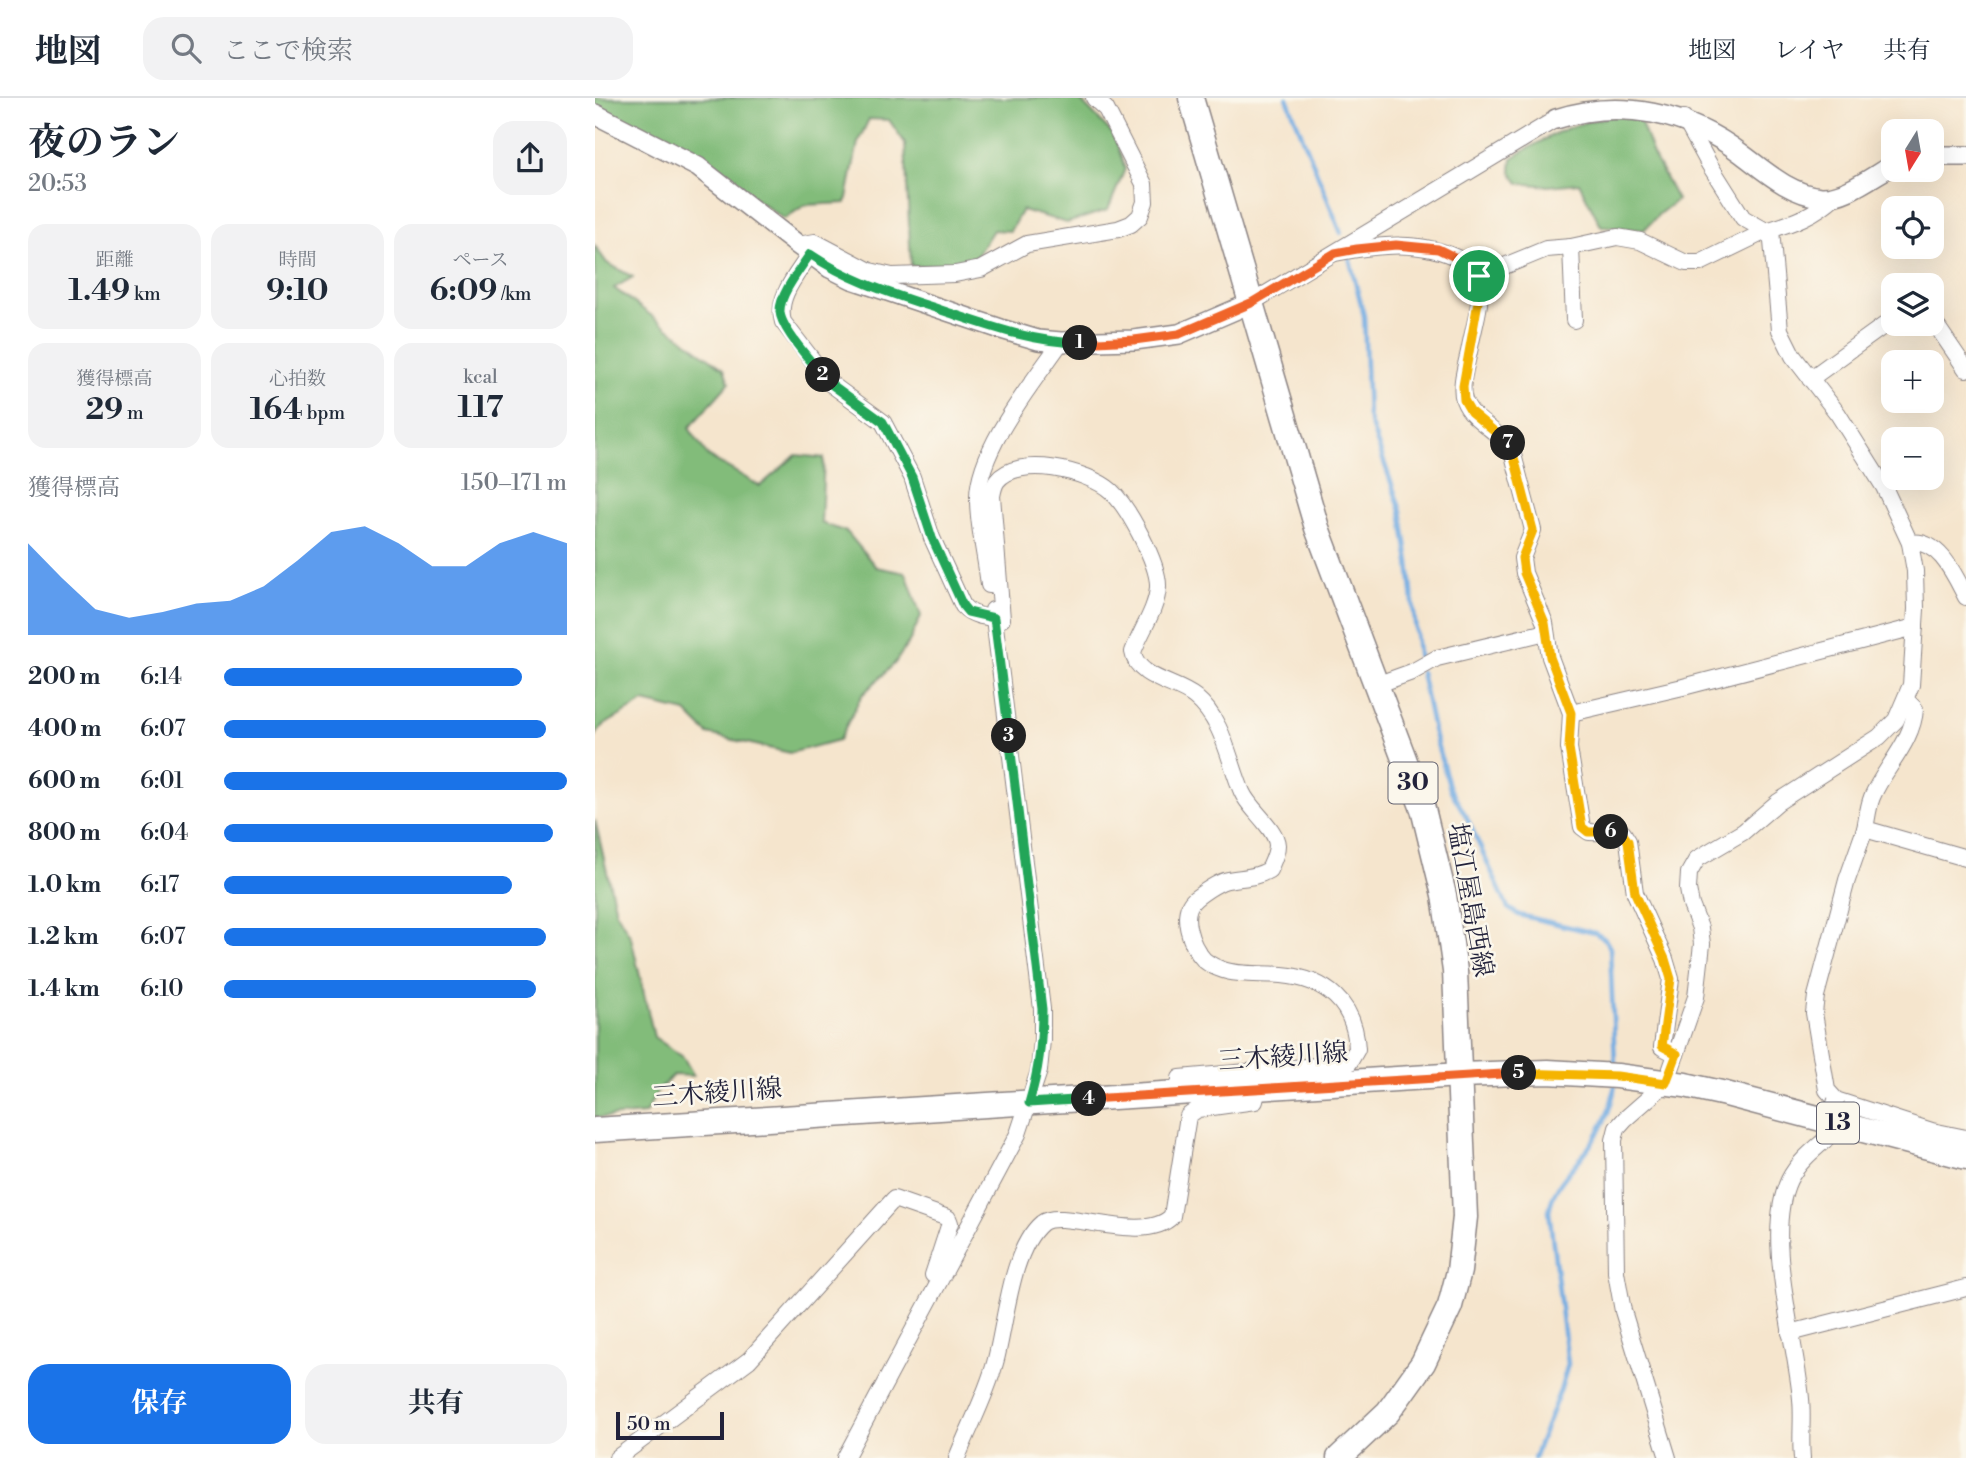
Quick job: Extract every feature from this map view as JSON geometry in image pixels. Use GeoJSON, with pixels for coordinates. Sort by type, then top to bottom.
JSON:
{"type":"FeatureCollection","features":[{"type":"Feature","properties":{"kind":"main road","name":"塩江屋島西線"},"geometry":{"type":"LineString","coordinates":[[1191,98],[1317,528],[1423,809],[1444,895],[1455,971],[1465,1217],[1459,1271],[1450,1306],[1423,1363],[1404,1392],[1351,1453]]}},
{"type":"Feature","properties":{"kind":"main road","name":"三木綾川線"},"geometry":{"type":"LineString","coordinates":[[595,1130],[1459,1075],[1548,1072],[1617,1076],[1726,1094],[1966,1157]]}},
{"type":"Feature","properties":{"kind":"street"},"geometry":{"type":"LineString","coordinates":[[1094,98],[1105,109],[1144,184],[1145,202],[1140,216],[1131,224],[1118,229],[1027,244],[981,269],[955,274],[892,276],[870,271],[815,242],[804,249],[783,298],[780,312],[783,322],[831,384],[883,422],[912,477],[932,538],[968,612],[1002,619],[992,496],[995,482],[1006,472],[1028,466],[1096,481],[1121,502],[1141,538],[1157,574],[1158,587],[1156,599],[1135,645],[1134,660],[1139,668],[1182,687],[1209,711],[1220,729],[1242,792],[1274,835],[1277,845],[1269,870],[1258,876],[1225,880],[1193,900],[1186,908],[1185,918],[1196,948],[1204,960],[1226,971],[1282,975],[1306,979],[1326,987],[1350,1015],[1357,1049],[1349,1063],[1180,1078],[1179,1093]]}},
{"type":"Feature","properties":{"kind":"street"},"geometry":{"type":"LineString","coordinates":[[595,114],[698,167],[830,268],[874,288],[1000,330],[1038,340],[1061,342],[1120,341],[1179,334],[1251,303],[1556,118],[1590,104],[1634,101],[1662,107],[1683,117],[1794,190],[1821,197],[1835,196]]}},
{"type":"Feature","properties":{"kind":"street"},"geometry":{"type":"LineString","coordinates":[[1683,117],[1743,218],[1769,231]]}},
{"type":"Feature","properties":{"kind":"street"},"geometry":{"type":"LineString","coordinates":[[1944,156],[1966,156]]}},
{"type":"Feature","properties":{"kind":"street"},"geometry":{"type":"LineString","coordinates":[[1479,276],[1546,248],[1571,247],[1617,237],[1640,241],[1686,263],[1700,264],[1821,210],[1835,196],[1881,171]]}},
{"type":"Feature","properties":{"kind":"street"},"geometry":{"type":"LineString","coordinates":[[1396,245],[1402,212]]}},
{"type":"Feature","properties":{"kind":"street"},"geometry":{"type":"LineString","coordinates":[[1668,1458],[1623,1311],[1616,1272],[1614,1140],[1617,1128],[1625,1119],[1666,1083],[1696,997],[1702,944],[1688,889],[1689,873],[1697,859],[1743,832],[1778,802],[1879,737],[1896,720],[1911,685],[1915,571],[1910,543],[1884,487],[1838,414],[1793,356],[1780,330],[1769,231]]}},
{"type":"Feature","properties":{"kind":"street"},"geometry":{"type":"LineString","coordinates":[[1335,253],[1396,245],[1438,249],[1473,266],[1479,276],[1478,302],[1463,386],[1464,400],[1471,412],[1506,441],[1512,450],[1533,530],[1522,558],[1524,573],[1545,623],[1556,678],[1571,713],[1569,748],[1582,827],[1588,832],[1623,834],[1628,841],[1635,893],[1665,959],[1671,979],[1662,1046],[1677,1054]]}},
{"type":"Feature","properties":{"kind":"street"},"geometry":{"type":"LineString","coordinates":[[1571,247],[1574,320]]}},
{"type":"Feature","properties":{"kind":"street"},"geometry":{"type":"LineString","coordinates":[[1811,379],[1881,328]]}},
{"type":"Feature","properties":{"kind":"street"},"geometry":{"type":"LineString","coordinates":[[1944,336],[1966,369]]}},
{"type":"Feature","properties":{"kind":"street"},"geometry":{"type":"LineString","coordinates":[[845,1458],[1017,1134],[1039,1071],[1042,1009],[978,497],[981,477],[990,451],[1019,402],[1061,342]]}},
{"type":"Feature","properties":{"kind":"street"},"geometry":{"type":"LineString","coordinates":[[1910,543],[1919,541],[1930,545],[1946,562],[1966,597]]}},
{"type":"Feature","properties":{"kind":"street"},"geometry":{"type":"LineString","coordinates":[[1571,713],[1915,627]]}},
{"type":"Feature","properties":{"kind":"street"},"geometry":{"type":"LineString","coordinates":[[1376,685],[1412,672],[1437,658],[1546,632]]}},
{"type":"Feature","properties":{"kind":"street"},"geometry":{"type":"LineString","coordinates":[[1906,700],[1915,709],[1915,717],[1871,798],[1816,996],[1814,1013],[1827,1090],[1836,1100],[1932,1131],[1966,1138]]}},
{"type":"Feature","properties":{"kind":"street"},"geometry":{"type":"LineString","coordinates":[[1864,829],[1966,859]]}},
{"type":"Feature","properties":{"kind":"street"},"geometry":{"type":"LineString","coordinates":[[957,1458],[995,1365],[1013,1282],[1024,1249],[1042,1223],[1049,1220],[1066,1220],[1114,1227],[1154,1226],[1165,1222],[1171,1216],[1188,1116],[1198,1109],[1255,1101],[1258,1088]]}},
{"type":"Feature","properties":{"kind":"street"},"geometry":{"type":"LineString","coordinates":[[1802,1458],[1801,1399],[1785,1306],[1780,1235],[1783,1202],[1789,1180],[1806,1156],[1825,1140],[1836,1100]]}},
{"type":"Feature","properties":{"kind":"street"},"geometry":{"type":"LineString","coordinates":[[617,1458],[749,1360],[894,1199],[948,1218],[950,1223],[931,1281],[936,1285]]}},
{"type":"Feature","properties":{"kind":"street"},"geometry":{"type":"LineString","coordinates":[[1790,1333],[1966,1288]]}},
{"type":"Feature","properties":{"kind":"green space"},"geometry":{"type":"Polygon","coordinates":[[[595,98],[1078,98],[1114,135],[1125,169],[1108,210],[1067,223],[1022,210],[1010,231],[993,230],[971,265],[911,266],[905,143],[889,120],[869,119],[858,142],[846,203],[805,205],[784,219],[717,172],[595,107],[595,98]]]}},
{"type":"Feature","properties":{"kind":"green space"},"geometry":{"type":"Polygon","coordinates":[[[1621,115],[1640,120],[1653,155],[1677,200],[1644,230],[1601,226],[1579,183],[1548,186],[1519,183],[1511,172],[1512,158],[1552,135],[1576,125],[1621,115]]]}},
{"type":"Feature","properties":{"kind":"green space"},"geometry":{"type":"Polygon","coordinates":[[[595,246],[607,263],[633,277],[614,288],[724,369],[729,383],[689,428],[708,456],[760,486],[796,455],[824,458],[821,523],[847,532],[876,567],[906,573],[921,616],[895,663],[862,695],[839,740],[790,753],[708,734],[686,712],[644,702],[604,725],[595,736],[595,246]]]}},
{"type":"Feature","properties":{"kind":"green space"},"geometry":{"type":"Polygon","coordinates":[[[595,820],[616,911],[631,937],[654,1037],[683,1057],[694,1076],[673,1075],[657,1092],[645,1114],[595,1118],[595,820]]]}},
{"type":"Feature","properties":{"kind":"waterway"},"geometry":{"type":"LineString","coordinates":[[1287,98],[1341,233]]}},
{"type":"Feature","properties":{"kind":"waterway"},"geometry":{"type":"LineString","coordinates":[[1349,257],[1364,316],[1368,416],[1401,511],[1419,663]]}},
{"type":"Feature","properties":{"kind":"waterway"},"geometry":{"type":"LineString","coordinates":[[1421,672],[1433,730],[1450,789],[1466,816],[1508,908],[1519,915],[1595,933],[1605,939],[1610,948],[1615,1064]]}},
{"type":"Feature","properties":{"kind":"waterway"},"geometry":{"type":"LineString","coordinates":[[1534,1458],[1568,1364],[1549,1211],[1557,1189],[1603,1124],[1615,1084]]}},
{"type":"Feature","properties":{"kind":"route"},"geometry":{"type":"LineString","coordinates":[[1396,245],[1438,249],[1473,266],[1479,276],[1478,302],[1463,386],[1464,400],[1471,412],[1506,441],[1512,450],[1533,530],[1522,558],[1524,573],[1545,623],[1556,678],[1571,713],[1569,748],[1582,827],[1588,832],[1623,834],[1628,841],[1635,893],[1665,959],[1671,979],[1662,1046],[1677,1054],[1666,1083],[1617,1076],[1548,1072],[1459,1075],[1029,1103],[1039,1071],[1042,1009],[994,618],[968,612],[963,606],[932,538],[912,477],[883,422],[831,384],[816,368],[783,322],[780,312],[783,298],[810,254],[830,268],[874,288],[1000,330],[1038,340],[1093,343],[1179,334],[1251,303],[1335,253],[1357,249],[1396,245]]}}]}
